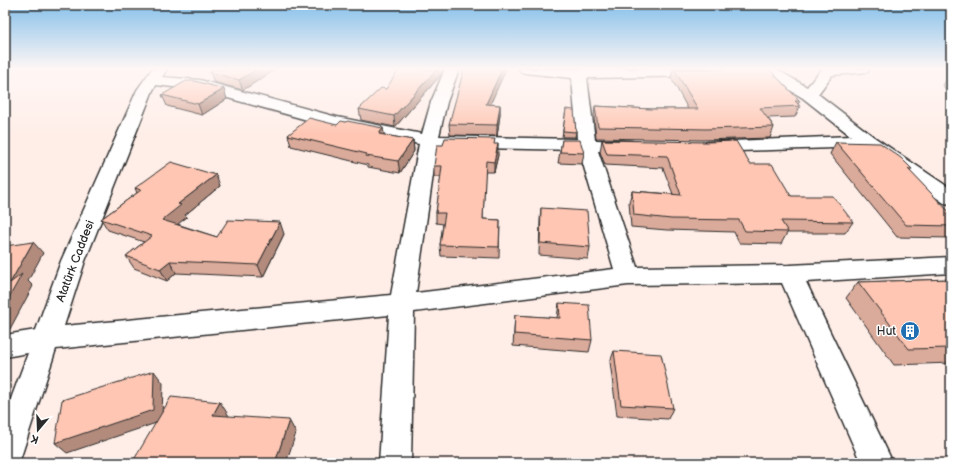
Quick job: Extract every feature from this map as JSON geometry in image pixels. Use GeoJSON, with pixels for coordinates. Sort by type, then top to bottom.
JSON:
{"type":"FeatureCollection","features":[{"type":"Feature","properties":{"kind":"street","name":"Atatürk Caddesi"},"geometry":{"type":"LineString","coordinates":[[5,458],[73,261],[145,91]]}},
{"type":"Feature","properties":{"kind":"street"},"geometry":{"type":"LineString","coordinates":[[221,91],[335,122],[429,141],[648,146]]}},
{"type":"Feature","properties":{"kind":"street"},"geometry":{"type":"LineString","coordinates":[[395,463],[402,304],[429,141],[443,91]]}},
{"type":"Feature","properties":{"kind":"street"},"geometry":{"type":"LineString","coordinates":[[581,91],[587,145],[628,276]]}},
{"type":"Feature","properties":{"kind":"street"},"geometry":{"type":"LineString","coordinates":[[803,91],[809,94],[868,141],[951,198]]}},
{"type":"Feature","properties":{"kind":"street"},"geometry":{"type":"LineString","coordinates":[[694,147],[868,141]]}},
{"type":"Feature","properties":{"kind":"street"},"geometry":{"type":"LineString","coordinates":[[5,346],[46,339],[402,304],[628,276],[790,274],[951,265]]}},
{"type":"Feature","properties":{"kind":"street"},"geometry":{"type":"LineString","coordinates":[[790,274],[877,463]]}},
{"type":"Feature","properties":{"kind":"building"},"geometry":{"type":"Polygon","coordinates":[[[169,91],[221,91],[198,104],[162,95],[169,91]]]}},
{"type":"Feature","properties":{"kind":"building"},"geometry":{"type":"Polygon","coordinates":[[[378,91],[417,91],[394,116],[359,109],[378,91]]]}},
{"type":"Feature","properties":{"kind":"building"},"geometry":{"type":"Polygon","coordinates":[[[458,91],[492,91],[486,104],[500,105],[497,125],[449,124],[458,91]]]}},
{"type":"Feature","properties":{"kind":"building"},"geometry":{"type":"Polygon","coordinates":[[[687,91],[790,91],[800,101],[795,101],[800,106],[760,108],[774,127],[706,129],[598,127],[595,106],[651,109],[698,109],[687,91]]]}},
{"type":"Feature","properties":{"kind":"building"},"geometry":{"type":"Polygon","coordinates":[[[566,109],[574,110],[576,132],[563,131],[566,109]]]}},
{"type":"Feature","properties":{"kind":"building"},"geometry":{"type":"Polygon","coordinates":[[[309,118],[337,125],[341,121],[347,121],[383,128],[379,134],[413,140],[398,161],[366,156],[367,154],[288,135],[309,118]]]}},
{"type":"Feature","properties":{"kind":"building"},"geometry":{"type":"Polygon","coordinates":[[[445,138],[495,139],[494,144],[498,144],[494,162],[486,161],[483,219],[500,220],[499,247],[440,245],[445,213],[436,213],[442,166],[434,166],[437,145],[443,145],[445,138]]]}},
{"type":"Feature","properties":{"kind":"building"},"geometry":{"type":"Polygon","coordinates":[[[562,140],[580,140],[584,153],[560,152],[562,140]]]}},
{"type":"Feature","properties":{"kind":"building"},"geometry":{"type":"Polygon","coordinates":[[[602,140],[706,142],[736,141],[750,164],[772,164],[791,196],[833,196],[853,222],[781,221],[788,232],[745,231],[739,220],[671,219],[634,215],[632,191],[681,195],[667,156],[607,154],[602,140]]]}},
{"type":"Feature","properties":{"kind":"building"},"geometry":{"type":"Polygon","coordinates":[[[836,142],[880,143],[901,158],[912,169],[908,169],[951,214],[951,226],[906,225],[836,142]]]}},
{"type":"Feature","properties":{"kind":"building"},"geometry":{"type":"Polygon","coordinates":[[[171,162],[216,175],[178,204],[181,205],[162,220],[217,237],[228,220],[280,222],[258,265],[170,261],[160,269],[126,256],[152,236],[101,219],[141,190],[135,188],[171,162]]]}},
{"type":"Feature","properties":{"kind":"building"},"geometry":{"type":"Polygon","coordinates":[[[541,208],[587,211],[590,247],[540,243],[541,208]]]}},
{"type":"Feature","properties":{"kind":"building"},"geometry":{"type":"Polygon","coordinates":[[[33,242],[10,283],[22,274],[5,305],[5,246],[33,242]]]}},
{"type":"Feature","properties":{"kind":"building"},"geometry":{"type":"Polygon","coordinates":[[[951,279],[951,348],[909,349],[858,282],[951,279]]]}},
{"type":"Feature","properties":{"kind":"building"},"geometry":{"type":"Polygon","coordinates":[[[559,303],[589,305],[592,340],[514,334],[515,315],[560,318],[559,303]]]}},
{"type":"Feature","properties":{"kind":"building"},"geometry":{"type":"Polygon","coordinates":[[[614,351],[661,354],[673,408],[621,405],[614,351]]]}},
{"type":"Feature","properties":{"kind":"building"},"geometry":{"type":"Polygon","coordinates":[[[154,371],[153,410],[55,443],[62,400],[154,371]]]}},
{"type":"Feature","properties":{"kind":"building"},"geometry":{"type":"Polygon","coordinates":[[[171,397],[220,402],[213,415],[289,420],[275,463],[132,463],[171,397]]]}},
{"type":"Feature","properties":{"kind":"place","name":"Hut"},"geometry":{"type":"Point","coordinates":[910,331]}}]}
